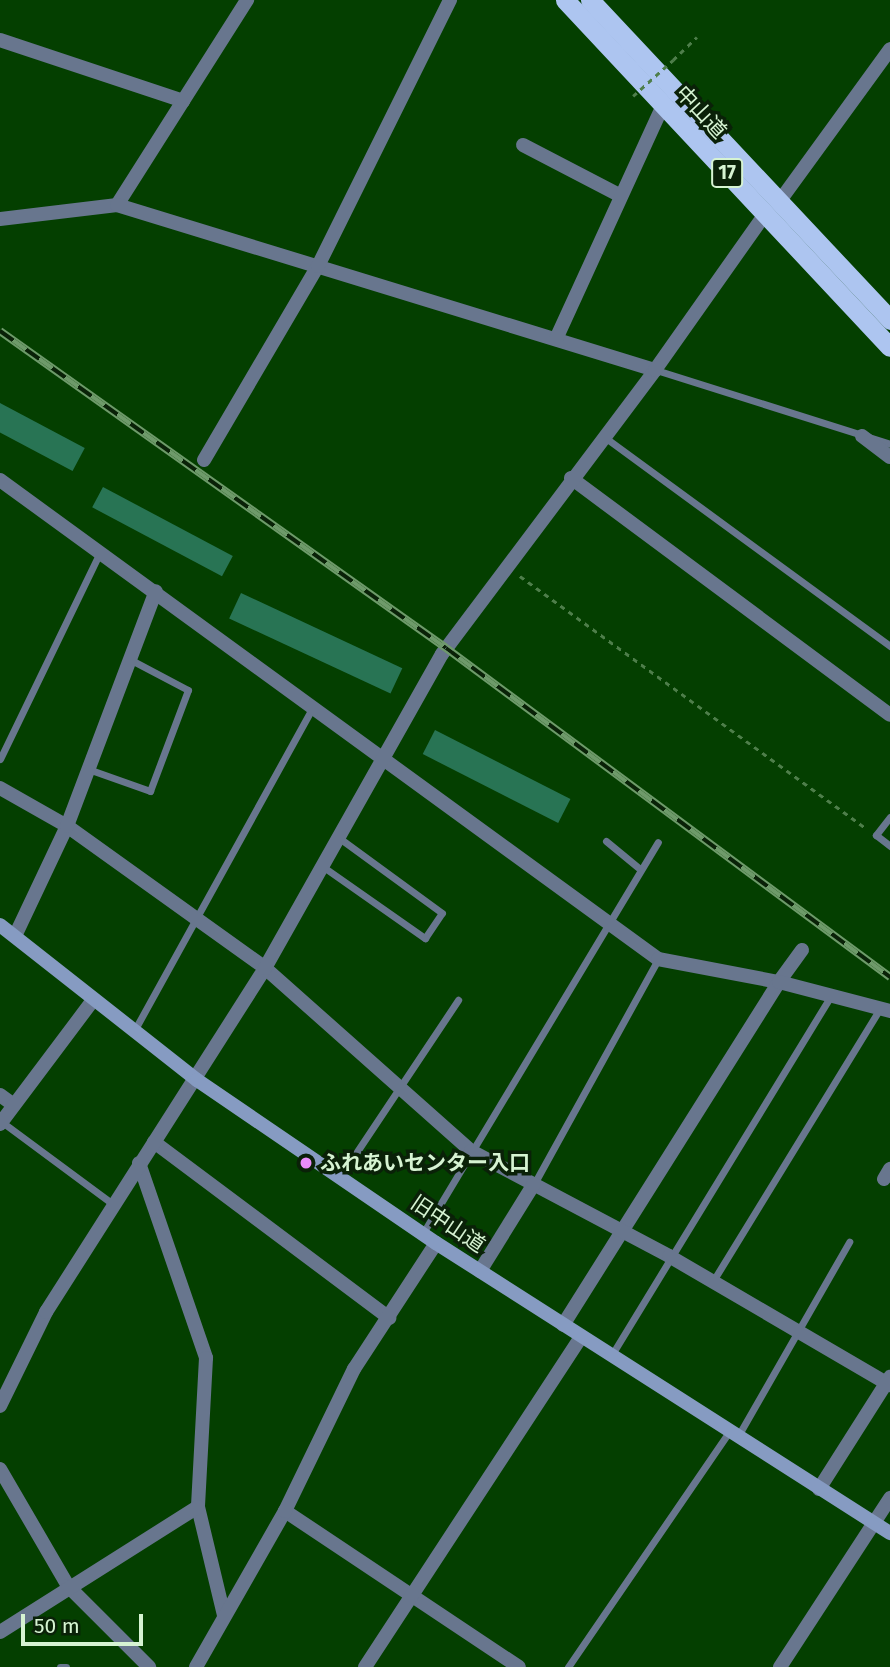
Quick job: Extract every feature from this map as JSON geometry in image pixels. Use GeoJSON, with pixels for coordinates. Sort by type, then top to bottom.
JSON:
{"type":"FeatureCollection","features":[{"type":"Feature","properties":{"kind":"highway","name":"中山道"},"geometry":{"type":"LineString","coordinates":[[565,0],[663,105],[890,320]]}},
{"type":"Feature","properties":{"kind":"highway","name":"中山道"},"geometry":{"type":"LineString","coordinates":[[590,0],[890,347]]}},
{"type":"Feature","properties":{"kind":"main road","name":"旧中山道"},"geometry":{"type":"LineString","coordinates":[[0,925],[197,1080],[436,1243],[890,1533]]}},
{"type":"Feature","properties":{"kind":"street"},"geometry":{"type":"LineString","coordinates":[[117,205],[247,0]]}},
{"type":"Feature","properties":{"kind":"street"},"geometry":{"type":"LineString","coordinates":[[204,460],[318,266],[450,0]]}},
{"type":"Feature","properties":{"kind":"street"},"geometry":{"type":"LineString","coordinates":[[0,40],[183,101]]}},
{"type":"Feature","properties":{"kind":"street"},"geometry":{"type":"LineString","coordinates":[[0,1406],[46,1312],[139,1163],[197,1080],[265,968],[442,654],[602,435],[655,370],[890,49]]}},
{"type":"Feature","properties":{"kind":"street"},"geometry":{"type":"LineString","coordinates":[[556,339],[663,105]]}},
{"type":"Feature","properties":{"kind":"street"},"geometry":{"type":"LineString","coordinates":[[523,145],[621,196]]}},
{"type":"Feature","properties":{"kind":"street"},"geometry":{"type":"LineString","coordinates":[[0,219],[117,205],[655,370]]}},
{"type":"Feature","properties":{"kind":"street"},"geometry":{"type":"LineString","coordinates":[[862,436],[890,457]]}},
{"type":"Feature","properties":{"kind":"street"},"geometry":{"type":"LineString","coordinates":[[571,478],[890,715]]}},
{"type":"Feature","properties":{"kind":"street"},"geometry":{"type":"LineString","coordinates":[[0,480],[658,959],[779,982],[886,1008]]}},
{"type":"Feature","properties":{"kind":"street"},"geometry":{"type":"LineString","coordinates":[[15,936],[67,827],[156,591]]}},
{"type":"Feature","properties":{"kind":"street"},"geometry":{"type":"LineString","coordinates":[[0,788],[67,827],[265,968],[471,1151],[669,1255],[889,1382],[819,1489]]}},
{"type":"Feature","properties":{"kind":"street"},"geometry":{"type":"LineString","coordinates":[[562,1325],[779,982],[802,950]]}},
{"type":"Feature","properties":{"kind":"street"},"geometry":{"type":"LineString","coordinates":[[1,1123],[93,1000]]}},
{"type":"Feature","properties":{"kind":"street"},"geometry":{"type":"LineString","coordinates":[[0,1095],[14,1105]]}},
{"type":"Feature","properties":{"kind":"street"},"geometry":{"type":"LineString","coordinates":[[153,1142],[389,1318]]}},
{"type":"Feature","properties":{"kind":"street"},"geometry":{"type":"LineString","coordinates":[[139,1163],[206,1358],[198,1507],[224,1615]]}},
{"type":"Feature","properties":{"kind":"street"},"geometry":{"type":"LineString","coordinates":[[480,1271],[534,1184]]}},
{"type":"Feature","properties":{"kind":"street"},"geometry":{"type":"LineString","coordinates":[[197,1667],[285,1511],[354,1369],[436,1243]]}},
{"type":"Feature","properties":{"kind":"street"},"geometry":{"type":"LineString","coordinates":[[365,1667],[413,1599],[581,1337]]}},
{"type":"Feature","properties":{"kind":"street"},"geometry":{"type":"LineString","coordinates":[[0,1469],[68,1586],[149,1667]]}},
{"type":"Feature","properties":{"kind":"street"},"geometry":{"type":"LineString","coordinates":[[780,1667],[890,1498]]}},
{"type":"Feature","properties":{"kind":"street"},"geometry":{"type":"LineString","coordinates":[[0,1632],[68,1586],[198,1507]]}},
{"type":"Feature","properties":{"kind":"street"},"geometry":{"type":"LineString","coordinates":[[285,1511],[413,1599],[519,1667]]}},
{"type":"Feature","properties":{"kind":"lane"},"geometry":{"type":"LineString","coordinates":[[655,370],[890,444]]}},
{"type":"Feature","properties":{"kind":"lane"},"geometry":{"type":"LineString","coordinates":[[602,435],[890,646]]}},
{"type":"Feature","properties":{"kind":"lane"},"geometry":{"type":"LineString","coordinates":[[0,759],[100,551]]}},
{"type":"Feature","properties":{"kind":"lane"},"geometry":{"type":"LineString","coordinates":[[88,769],[150,791],[188,690],[130,660]]}},
{"type":"Feature","properties":{"kind":"lane"},"geometry":{"type":"LineString","coordinates":[[134,1031],[312,708]]}},
{"type":"Feature","properties":{"kind":"lane"},"geometry":{"type":"LineString","coordinates":[[890,817],[876,835],[890,846]]}},
{"type":"Feature","properties":{"kind":"lane"},"geometry":{"type":"LineString","coordinates":[[323,866],[425,938],[442,913],[339,838]]}},
{"type":"Feature","properties":{"kind":"lane"},"geometry":{"type":"LineString","coordinates":[[606,841],[640,869]]}},
{"type":"Feature","properties":{"kind":"lane"},"geometry":{"type":"LineString","coordinates":[[423,1233],[658,842]]}},
{"type":"Feature","properties":{"kind":"lane"},"geometry":{"type":"LineString","coordinates":[[534,1184],[658,959]]}},
{"type":"Feature","properties":{"kind":"lane"},"geometry":{"type":"LineString","coordinates":[[611,1356],[669,1255],[831,995]]}},
{"type":"Feature","properties":{"kind":"lane"},"geometry":{"type":"LineString","coordinates":[[340,1177],[403,1089],[458,1000]]}},
{"type":"Feature","properties":{"kind":"lane"},"geometry":{"type":"LineString","coordinates":[[713,1281],[886,1008]]}},
{"type":"Feature","properties":{"kind":"lane"},"geometry":{"type":"LineString","coordinates":[[1,1123],[113,1204]]}},
{"type":"Feature","properties":{"kind":"lane"},"geometry":{"type":"LineString","coordinates":[[568,1667],[733,1435],[801,1333],[849,1242]]}},
{"type":"Feature","properties":{"kind":"lane"},"geometry":{"type":"LineString","coordinates":[[60,1667],[66,1667]]}},
{"type":"Feature","properties":{"kind":"path"},"geometry":{"type":"LineString","coordinates":[[633,96],[697,37]]}},
{"type":"Feature","properties":{"kind":"path"},"geometry":{"type":"LineString","coordinates":[[506,566],[876,835]]}},
{"type":"Feature","properties":{"kind":"building"},"geometry":{"type":"Polygon","coordinates":[[[0,403],[85,448],[73,471],[0,432],[0,403]]]}},
{"type":"Feature","properties":{"kind":"building"},"geometry":{"type":"Polygon","coordinates":[[[103,487],[233,556],[222,576],[92,507],[103,487]]]}},
{"type":"Feature","properties":{"kind":"building"},"geometry":{"type":"Polygon","coordinates":[[[241,593],[402,668],[390,694],[229,618],[241,593]]]}},
{"type":"Feature","properties":{"kind":"building"},"geometry":{"type":"Polygon","coordinates":[[[435,730],[570,799],[558,823],[423,754],[435,730]]]}},
{"type":"Feature","properties":{"kind":"railway"},"geometry":{"type":"LineString","coordinates":[[0,331],[446,648],[890,977]]}},
{"type":"Feature","properties":{"kind":"place","name":"ふれあいセンター入口"},"geometry":{"type":"Point","coordinates":[306,1163]}}]}
